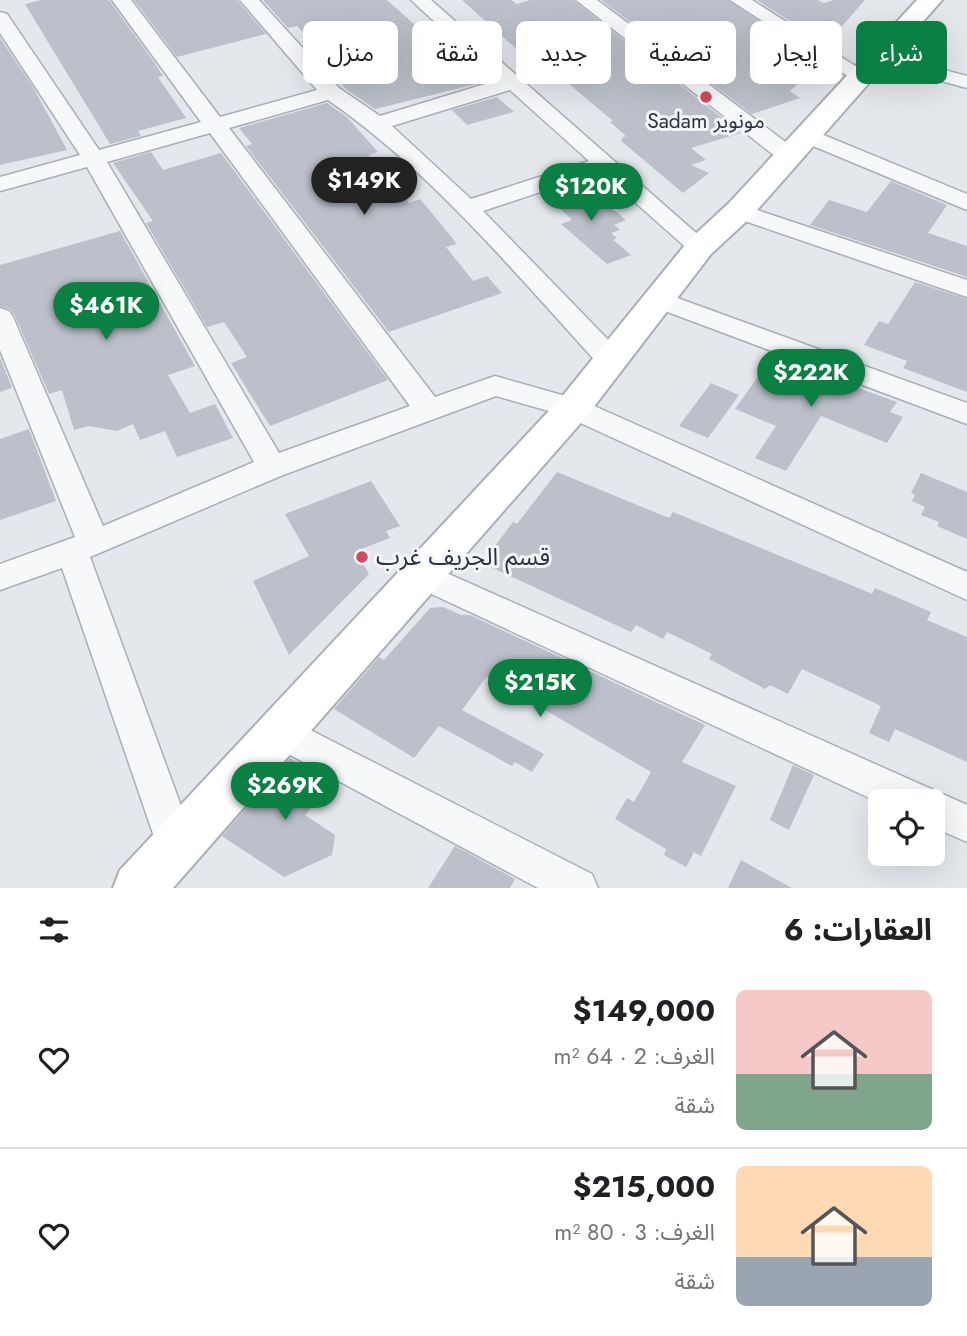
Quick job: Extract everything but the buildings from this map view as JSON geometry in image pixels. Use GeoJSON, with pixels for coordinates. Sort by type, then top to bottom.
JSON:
{"type":"FeatureCollection","features":[{"type":"Feature","properties":{"kind":"street"},"geometry":{"type":"LineString","coordinates":[[121,0],[429,410]]}},
{"type":"Feature","properties":{"kind":"street"},"geometry":{"type":"LineString","coordinates":[[249,0],[331,93],[377,124],[467,208],[610,359]]}},
{"type":"Feature","properties":{"kind":"street"},"geometry":{"type":"LineString","coordinates":[[420,0],[701,247]]}},
{"type":"Feature","properties":{"kind":"street"},"geometry":{"type":"LineString","coordinates":[[584,0],[798,145],[967,202]]}},
{"type":"Feature","properties":{"kind":"street"},"geometry":{"type":"LineString","coordinates":[[739,0],[856,60]]}},
{"type":"Feature","properties":{"kind":"street"},"geometry":{"type":"LineString","coordinates":[[908,21],[924,2]]}},
{"type":"Feature","properties":{"kind":"street"},"geometry":{"type":"LineString","coordinates":[[0,18],[93,158],[272,467]]}},
{"type":"Feature","properties":{"kind":"street"},"geometry":{"type":"LineString","coordinates":[[947,79],[967,82]]}},
{"type":"Feature","properties":{"kind":"street"},"geometry":{"type":"LineString","coordinates":[[139,888],[279,730],[573,408],[701,247],[739,211],[856,81]]}},
{"type":"Feature","properties":{"kind":"street"},"geometry":{"type":"LineString","coordinates":[[377,124],[514,82]]}},
{"type":"Feature","properties":{"kind":"street"},"geometry":{"type":"LineString","coordinates":[[0,184],[331,93]]}},
{"type":"Feature","properties":{"kind":"street"},"geometry":{"type":"LineString","coordinates":[[467,208],[606,163]]}},
{"type":"Feature","properties":{"kind":"street"},"geometry":{"type":"LineString","coordinates":[[739,211],[967,289]]}},
{"type":"Feature","properties":{"kind":"street"},"geometry":{"type":"LineString","coordinates":[[658,299],[967,414]]}},
{"type":"Feature","properties":{"kind":"street"},"geometry":{"type":"LineString","coordinates":[[0,317],[83,547],[176,846]]}},
{"type":"Feature","properties":{"kind":"street"},"geometry":{"type":"LineString","coordinates":[[0,577],[83,547],[272,467],[495,386],[573,408],[967,587]]}},
{"type":"Feature","properties":{"kind":"street"},"geometry":{"type":"LineString","coordinates":[[422,575],[890,789]]}},
{"type":"Feature","properties":{"kind":"street"},"geometry":{"type":"LineString","coordinates":[[279,730],[578,888]]}},
{"type":"Feature","properties":{"kind":"street"},"geometry":{"type":"LineString","coordinates":[[945,814],[967,824]]}},
{"type":"Feature","properties":{"kind":"place","name":"Sadam مونوير"},"geometry":{"type":"Point","coordinates":[706,97]}},
{"type":"Feature","properties":{"kind":"place","name":"قسم الجريف غرب"},"geometry":{"type":"Point","coordinates":[362,557]}}]}
